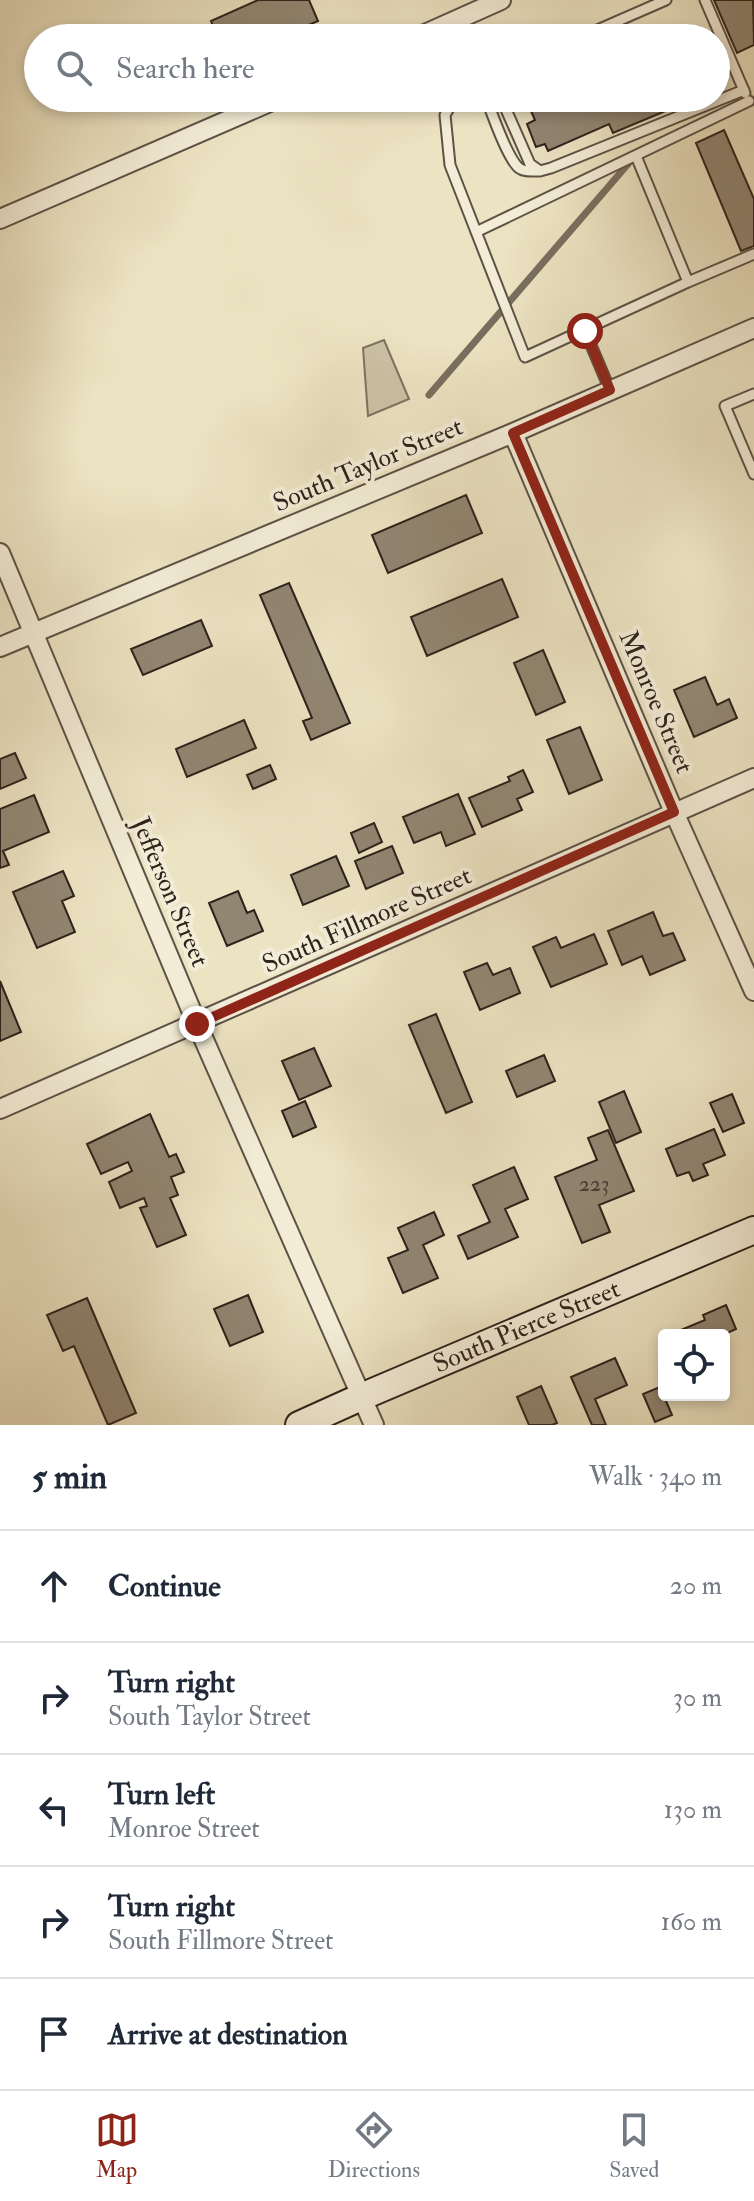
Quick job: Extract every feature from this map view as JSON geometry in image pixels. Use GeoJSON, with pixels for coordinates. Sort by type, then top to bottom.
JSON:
{"type":"FeatureCollection","features":[{"type":"Feature","properties":{"kind":"main road","name":"South Pierce Street"},"geometry":{"type":"LineString","coordinates":[[299,1425],[754,1230]]}},
{"type":"Feature","properties":{"kind":"street"},"geometry":{"type":"LineString","coordinates":[[455,24],[501,0]]}},
{"type":"Feature","properties":{"kind":"street"},"geometry":{"type":"LineString","coordinates":[[0,219],[247,112]]}},
{"type":"Feature","properties":{"kind":"street","name":"South Taylor Street"},"geometry":{"type":"LineString","coordinates":[[0,647],[513,433],[754,328]]}},
{"type":"Feature","properties":{"kind":"street","name":"Monroe Street"},"geometry":{"type":"LineString","coordinates":[[513,433],[674,812],[754,991]]}},
{"type":"Feature","properties":{"kind":"street","name":"Jefferson Street"},"geometry":{"type":"LineString","coordinates":[[0,553],[197,1024],[374,1425]]}},
{"type":"Feature","properties":{"kind":"street","name":"South Fillmore Street"},"geometry":{"type":"LineString","coordinates":[[0,1109],[754,778]]}},
{"type":"Feature","properties":{"kind":"lane"},"geometry":{"type":"LineString","coordinates":[[611,24],[666,0]]}},
{"type":"Feature","properties":{"kind":"lane"},"geometry":{"type":"LineString","coordinates":[[705,0],[715,24]]}},
{"type":"Feature","properties":{"kind":"lane"},"geometry":{"type":"LineString","coordinates":[[476,232],[751,103],[730,58]]}},
{"type":"Feature","properties":{"kind":"lane"},"geometry":{"type":"LineString","coordinates":[[730,96],[744,90]]}},
{"type":"Feature","properties":{"kind":"lane"},"geometry":{"type":"LineString","coordinates":[[447,112],[450,165],[525,357],[754,254]]}},
{"type":"Feature","properties":{"kind":"lane"},"geometry":{"type":"LineString","coordinates":[[492,112],[518,167],[526,171],[540,171],[690,112]]}},
{"type":"Feature","properties":{"kind":"lane"},"geometry":{"type":"LineString","coordinates":[[507,112],[530,164],[540,171]]}},
{"type":"Feature","properties":{"kind":"lane"},"geometry":{"type":"LineString","coordinates":[[636,156],[688,282]]}},
{"type":"Feature","properties":{"kind":"lane"},"geometry":{"type":"LineString","coordinates":[[585,331],[610,390]]}},
{"type":"Feature","properties":{"kind":"lane"},"geometry":{"type":"LineString","coordinates":[[754,394],[725,406],[754,474]]}},
{"type":"Feature","properties":{"kind":"shaded area"},"geometry":{"type":"Polygon","coordinates":[[[384,340],[409,399],[368,416],[363,348],[384,340]]]}},
{"type":"Feature","properties":{"kind":"building"},"geometry":{"type":"Polygon","coordinates":[[[258,0],[309,0],[318,21],[311,24],[212,24],[211,21],[258,0]]]}},
{"type":"Feature","properties":{"kind":"building"},"geometry":{"type":"Polygon","coordinates":[[[714,0],[753,0],[754,45],[737,53],[730,37],[730,24],[724,24],[714,0]]]}},
{"type":"Feature","properties":{"kind":"building"},"geometry":{"type":"Polygon","coordinates":[[[531,112],[663,112],[613,133],[609,124],[548,151],[545,144],[536,147],[527,124],[535,120],[531,112]]]}},
{"type":"Feature","properties":{"kind":"building"},"geometry":{"type":"Polygon","coordinates":[[[724,130],[754,199],[754,246],[741,251],[696,143],[724,130]]]}},
{"type":"Feature","properties":{"kind":"building"},"geometry":{"type":"Polygon","coordinates":[[[466,495],[482,533],[388,573],[372,535],[466,495]]]}},
{"type":"Feature","properties":{"kind":"building"},"geometry":{"type":"Polygon","coordinates":[[[502,579],[518,617],[427,656],[411,617],[502,579]]]}},
{"type":"Feature","properties":{"kind":"building"},"geometry":{"type":"Polygon","coordinates":[[[289,583],[350,723],[311,740],[303,721],[312,718],[260,595],[289,583]]]}},
{"type":"Feature","properties":{"kind":"building"},"geometry":{"type":"Polygon","coordinates":[[[201,620],[212,646],[143,675],[131,649],[201,620]]]}},
{"type":"Feature","properties":{"kind":"building"},"geometry":{"type":"Polygon","coordinates":[[[543,650],[565,702],[536,715],[514,663],[543,650]]]}},
{"type":"Feature","properties":{"kind":"building"},"geometry":{"type":"Polygon","coordinates":[[[705,677],[717,705],[729,699],[737,718],[694,737],[674,690],[705,677]]]}},
{"type":"Feature","properties":{"kind":"building"},"geometry":{"type":"Polygon","coordinates":[[[244,720],[256,748],[187,777],[176,749],[244,720]]]}},
{"type":"Feature","properties":{"kind":"building"},"geometry":{"type":"Polygon","coordinates":[[[580,727],[602,780],[569,794],[547,740],[580,727]]]}},
{"type":"Feature","properties":{"kind":"building"},"geometry":{"type":"Polygon","coordinates":[[[15,753],[26,778],[0,789],[0,759],[15,753]]]}},
{"type":"Feature","properties":{"kind":"building"},"geometry":{"type":"Polygon","coordinates":[[[270,765],[276,779],[253,789],[247,775],[270,765]]]}},
{"type":"Feature","properties":{"kind":"building"},"geometry":{"type":"Polygon","coordinates":[[[523,770],[533,792],[517,799],[522,810],[482,827],[469,798],[510,781],[508,777],[523,770]]]}},
{"type":"Feature","properties":{"kind":"building"},"geometry":{"type":"Polygon","coordinates":[[[458,794],[475,834],[446,846],[441,832],[414,843],[403,817],[458,794]]]}},
{"type":"Feature","properties":{"kind":"building"},"geometry":{"type":"Polygon","coordinates":[[[34,795],[49,832],[3,851],[9,865],[0,868],[0,809],[34,795]]]}},
{"type":"Feature","properties":{"kind":"building"},"geometry":{"type":"Polygon","coordinates":[[[374,823],[382,842],[359,853],[351,833],[374,823]]]}},
{"type":"Feature","properties":{"kind":"building"},"geometry":{"type":"Polygon","coordinates":[[[392,846],[403,873],[366,889],[355,861],[392,846]]]}},
{"type":"Feature","properties":{"kind":"building"},"geometry":{"type":"Polygon","coordinates":[[[336,856],[349,886],[303,905],[291,875],[336,856]]]}},
{"type":"Feature","properties":{"kind":"building"},"geometry":{"type":"Polygon","coordinates":[[[63,871],[74,896],[62,901],[75,932],[37,948],[13,892],[63,871]]]}},
{"type":"Feature","properties":{"kind":"building"},"geometry":{"type":"Polygon","coordinates":[[[238,891],[247,913],[254,910],[263,931],[227,946],[209,903],[238,891]]]}},
{"type":"Feature","properties":{"kind":"building"},"geometry":{"type":"Polygon","coordinates":[[[653,912],[663,936],[673,933],[685,960],[650,975],[642,956],[622,965],[608,931],[653,912]]]}},
{"type":"Feature","properties":{"kind":"building"},"geometry":{"type":"Polygon","coordinates":[[[594,934],[607,964],[551,987],[533,947],[556,937],[561,948],[594,934]]]}},
{"type":"Feature","properties":{"kind":"building"},"geometry":{"type":"Polygon","coordinates":[[[487,963],[493,975],[510,968],[520,993],[480,1010],[464,972],[487,963]]]}},
{"type":"Feature","properties":{"kind":"building"},"geometry":{"type":"Polygon","coordinates":[[[0,981],[21,1032],[0,1041],[0,981]]]}},
{"type":"Feature","properties":{"kind":"building"},"geometry":{"type":"Polygon","coordinates":[[[436,1014],[472,1102],[446,1113],[409,1025],[436,1014]]]}},
{"type":"Feature","properties":{"kind":"building"},"geometry":{"type":"Polygon","coordinates":[[[314,1048],[331,1086],[299,1100],[282,1061],[314,1048]]]}},
{"type":"Feature","properties":{"kind":"building"},"geometry":{"type":"Polygon","coordinates":[[[544,1055],[555,1081],[517,1097],[506,1071],[544,1055]]]}},
{"type":"Feature","properties":{"kind":"building"},"geometry":{"type":"Polygon","coordinates":[[[624,1091],[641,1132],[616,1143],[599,1102],[624,1091]]]}},
{"type":"Feature","properties":{"kind":"building"},"geometry":{"type":"Polygon","coordinates":[[[732,1094],[744,1123],[723,1132],[710,1103],[732,1094]]]}},
{"type":"Feature","properties":{"kind":"building"},"geometry":{"type":"Polygon","coordinates":[[[305,1101],[316,1127],[293,1137],[282,1111],[305,1101]]]}},
{"type":"Feature","properties":{"kind":"building"},"geometry":{"type":"Polygon","coordinates":[[[150,1114],[169,1157],[176,1154],[184,1172],[171,1177],[178,1195],[170,1198],[186,1235],[157,1247],[140,1208],[147,1206],[144,1198],[120,1208],[109,1182],[132,1171],[128,1162],[101,1174],[87,1144],[150,1114]]]}},
{"type":"Feature","properties":{"kind":"building"},"geometry":{"type":"Polygon","coordinates":[[[714,1129],[725,1155],[703,1164],[708,1175],[693,1181],[689,1172],[677,1176],[666,1149],[714,1129]]]}},
{"type":"Feature","properties":{"kind":"building"},"geometry":{"type":"Polygon","coordinates":[[[608,1130],[634,1191],[599,1205],[610,1232],[582,1243],[555,1177],[597,1160],[588,1138],[608,1130]]]}},
{"type":"Feature","properties":{"kind":"building"},"geometry":{"type":"Polygon","coordinates":[[[514,1167],[528,1199],[505,1209],[518,1237],[468,1259],[458,1236],[490,1222],[473,1185],[514,1167]]]}},
{"type":"Feature","properties":{"kind":"building"},"geometry":{"type":"Polygon","coordinates":[[[434,1212],[444,1235],[423,1245],[438,1278],[403,1293],[388,1258],[408,1250],[398,1228],[434,1212]]]}},
{"type":"Feature","properties":{"kind":"building"},"geometry":{"type":"Polygon","coordinates":[[[248,1295],[263,1332],[230,1346],[214,1309],[248,1295]]]}},
{"type":"Feature","properties":{"kind":"building"},"geometry":{"type":"Polygon","coordinates":[[[87,1298],[136,1413],[108,1425],[74,1346],[63,1351],[47,1315],[87,1298]]]}},
{"type":"Feature","properties":{"kind":"building"},"geometry":{"type":"Polygon","coordinates":[[[726,1305],[736,1329],[730,1332],[730,1329],[683,1329],[705,1320],[703,1315],[726,1305]]]}},
{"type":"Feature","properties":{"kind":"building"},"geometry":{"type":"Polygon","coordinates":[[[615,1358],[627,1385],[595,1399],[606,1425],[592,1425],[571,1377],[615,1358]]]}},
{"type":"Feature","properties":{"kind":"building"},"geometry":{"type":"Polygon","coordinates":[[[541,1386],[557,1423],[529,1425],[517,1397],[541,1386]]]}},
{"type":"Feature","properties":{"kind":"building"},"geometry":{"type":"Polygon","coordinates":[[[658,1388],[658,1401],[666,1401],[672,1415],[655,1422],[643,1394],[658,1388]]]}},
{"type":"Feature","properties":{"kind":"waterway"},"geometry":{"type":"LineString","coordinates":[[429,395],[628,164]]}},
{"type":"Feature","properties":{"kind":"route"},"geometry":{"type":"LineString","coordinates":[[197,1024],[674,812],[513,433],[610,390],[585,331]]}}]}
